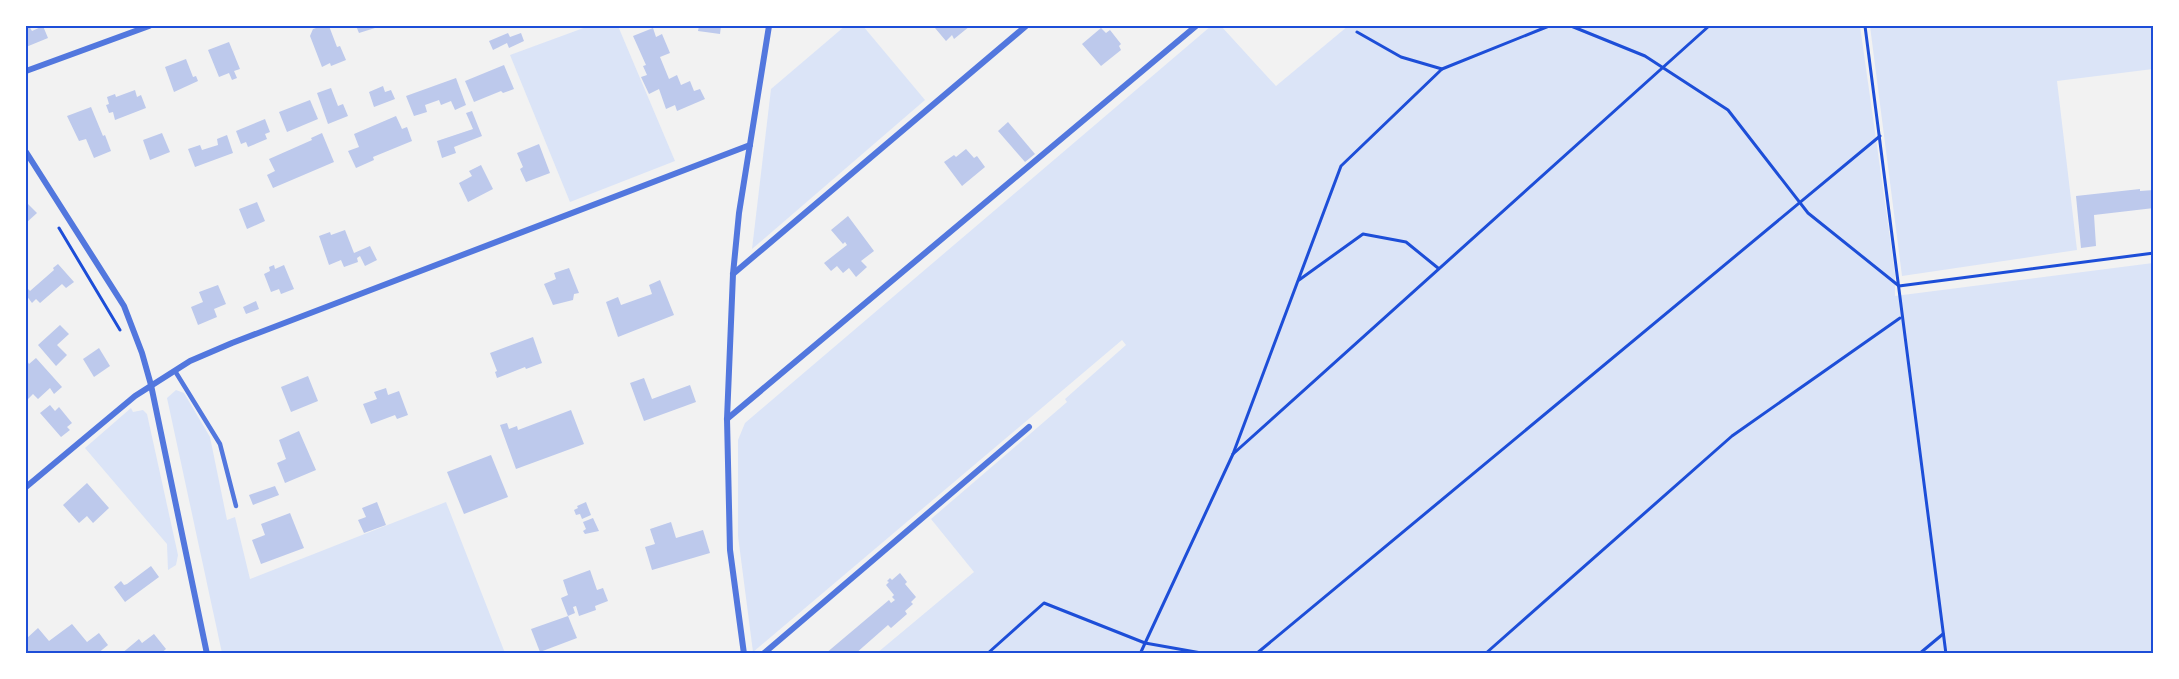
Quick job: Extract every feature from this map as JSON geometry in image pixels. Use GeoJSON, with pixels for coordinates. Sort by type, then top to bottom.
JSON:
{"type":"FeatureCollection","features":[{"type":"Feature","properties":{"kind":"street"},"geometry":{"type":"LineString","coordinates":[[26,71],[149,26]]}},
{"type":"Feature","properties":{"kind":"street"},"geometry":{"type":"LineString","coordinates":[[742,653],[730,550],[727,419],[733,274],[739,213],[770,26]]}},
{"type":"Feature","properties":{"kind":"street"},"geometry":{"type":"LineString","coordinates":[[733,274],[1026,26]]}},
{"type":"Feature","properties":{"kind":"street"},"geometry":{"type":"LineString","coordinates":[[727,419],[1196,26]]}},
{"type":"Feature","properties":{"kind":"street"},"geometry":{"type":"LineString","coordinates":[[26,487],[135,396],[190,362],[232,343],[750,145]]}},
{"type":"Feature","properties":{"kind":"street"},"geometry":{"type":"LineString","coordinates":[[26,152],[124,306],[142,352],[152,385],[207,654]]}},
{"type":"Feature","properties":{"kind":"street"},"geometry":{"type":"LineString","coordinates":[[763,654],[1029,426]]}},
{"type":"Feature","properties":{"kind":"lane"},"geometry":{"type":"LineString","coordinates":[[176,370],[220,444],[236,506]]}},
{"type":"Feature","properties":{"kind":"path"},"geometry":{"type":"LineString","coordinates":[[1140,654],[1233,454],[1341,166],[1442,69],[1549,26]]}},
{"type":"Feature","properties":{"kind":"path"},"geometry":{"type":"LineString","coordinates":[[1571,26],[1645,56],[1728,110],[1808,213],[1899,286],[2154,254]]}},
{"type":"Feature","properties":{"kind":"path"},"geometry":{"type":"LineString","coordinates":[[1233,454],[1709,26]]}},
{"type":"Feature","properties":{"kind":"path"},"geometry":{"type":"LineString","coordinates":[[1865,26],[1946,654]]}},
{"type":"Feature","properties":{"kind":"path"},"geometry":{"type":"LineString","coordinates":[[1357,32],[1401,57],[1442,69]]}},
{"type":"Feature","properties":{"kind":"path"},"geometry":{"type":"LineString","coordinates":[[1256,654],[1880,136]]}},
{"type":"Feature","properties":{"kind":"path"},"geometry":{"type":"LineString","coordinates":[[57,224],[121,331]]}},
{"type":"Feature","properties":{"kind":"path"},"geometry":{"type":"LineString","coordinates":[[1298,281],[1363,234],[1406,242],[1439,269]]}},
{"type":"Feature","properties":{"kind":"path"},"geometry":{"type":"LineString","coordinates":[[1485,654],[1732,436],[1900,318]]}},
{"type":"Feature","properties":{"kind":"path"},"geometry":{"type":"LineString","coordinates":[[987,654],[1044,603],[1145,643],[1207,654]]}},
{"type":"Feature","properties":{"kind":"path"},"geometry":{"type":"LineString","coordinates":[[1919,654],[1943,634]]}},
{"type":"Feature","properties":{"kind":"shaded area"},"geometry":{"type":"Polygon","coordinates":[[[589,26],[618,26],[675,161],[570,202],[510,55],[589,26]]]}},
{"type":"Feature","properties":{"kind":"shaded area"},"geometry":{"type":"Polygon","coordinates":[[[845,26],[863,26],[925,100],[752,249],[771,89],[845,26]]]}},
{"type":"Feature","properties":{"kind":"shaded area"},"geometry":{"type":"Polygon","coordinates":[[[1211,26],[1221,26],[1276,86],[1348,26],[1860,26],[1895,273],[1895,296],[2153,263],[2153,653],[877,653],[974,572],[931,519],[1067,402],[1065,399],[1126,345],[1122,340],[753,652],[738,536],[738,440],[745,423],[1211,26]]]}},
{"type":"Feature","properties":{"kind":"shaded area"},"geometry":{"type":"Polygon","coordinates":[[[1870,26],[2153,26],[2153,69],[2057,81],[2077,250],[1902,276],[1870,26]]]}},
{"type":"Feature","properties":{"kind":"shaded area"},"geometry":{"type":"Polygon","coordinates":[[[176,390],[184,393],[210,437],[227,520],[235,517],[250,579],[446,502],[505,653],[222,653],[167,398],[176,390]]]}},
{"type":"Feature","properties":{"kind":"shaded area"},"geometry":{"type":"Polygon","coordinates":[[[131,408],[133,412],[143,410],[147,414],[178,555],[176,565],[168,570],[167,544],[85,448],[131,408]]]}},
{"type":"Feature","properties":{"kind":"building"},"geometry":{"type":"Polygon","coordinates":[[[26,26],[29,26],[32,31],[43,26],[48,38],[26,47],[26,26]]]}},
{"type":"Feature","properties":{"kind":"building"},"geometry":{"type":"Polygon","coordinates":[[[329,26],[337,47],[340,46],[346,60],[322,67],[310,36],[313,29],[329,26]]]}},
{"type":"Feature","properties":{"kind":"building"},"geometry":{"type":"Polygon","coordinates":[[[356,26],[374,26],[375,28],[359,33],[356,26]]]}},
{"type":"Feature","properties":{"kind":"building"},"geometry":{"type":"Polygon","coordinates":[[[699,26],[721,26],[720,34],[698,31],[699,26]]]}},
{"type":"Feature","properties":{"kind":"building"},"geometry":{"type":"Polygon","coordinates":[[[970,26],[954,39],[952,35],[946,41],[935,28],[970,26]]]}},
{"type":"Feature","properties":{"kind":"building"},"geometry":{"type":"Polygon","coordinates":[[[653,28],[656,37],[662,34],[670,53],[660,57],[669,79],[677,75],[681,85],[690,81],[694,91],[700,89],[705,99],[677,111],[675,105],[666,109],[659,89],[649,94],[641,77],[647,75],[643,66],[646,65],[633,36],[653,28]]]}},
{"type":"Feature","properties":{"kind":"building"},"geometry":{"type":"Polygon","coordinates":[[[1101,28],[1106,33],[1110,30],[1121,44],[1119,46],[1121,50],[1101,66],[1082,44],[1101,28]]]}},
{"type":"Feature","properties":{"kind":"building"},"geometry":{"type":"Polygon","coordinates":[[[508,33],[510,37],[521,33],[524,41],[509,48],[507,43],[493,50],[489,41],[508,33]]]}},
{"type":"Feature","properties":{"kind":"building"},"geometry":{"type":"Polygon","coordinates":[[[229,42],[240,69],[234,71],[237,78],[232,80],[229,73],[219,77],[208,50],[229,42]]]}},
{"type":"Feature","properties":{"kind":"building"},"geometry":{"type":"Polygon","coordinates":[[[186,59],[193,77],[196,76],[198,81],[174,92],[165,67],[186,59]]]}},
{"type":"Feature","properties":{"kind":"building"},"geometry":{"type":"Polygon","coordinates":[[[504,65],[514,89],[503,93],[501,91],[474,102],[465,81],[504,65]]]}},
{"type":"Feature","properties":{"kind":"building"},"geometry":{"type":"Polygon","coordinates":[[[456,78],[466,105],[455,110],[451,101],[441,105],[439,100],[425,105],[427,112],[414,116],[406,96],[456,78]]]}},
{"type":"Feature","properties":{"kind":"building"},"geometry":{"type":"Polygon","coordinates":[[[383,86],[385,92],[391,90],[395,99],[374,107],[369,92],[383,86]]]}},
{"type":"Feature","properties":{"kind":"building"},"geometry":{"type":"Polygon","coordinates":[[[331,88],[338,106],[343,104],[348,116],[328,124],[317,93],[331,88]]]}},
{"type":"Feature","properties":{"kind":"building"},"geometry":{"type":"Polygon","coordinates":[[[135,90],[137,97],[141,95],[146,108],[115,120],[113,112],[109,113],[106,105],[109,104],[107,97],[115,94],[116,97],[135,90]]]}},
{"type":"Feature","properties":{"kind":"building"},"geometry":{"type":"Polygon","coordinates":[[[310,100],[318,119],[287,132],[279,112],[310,100]]]}},
{"type":"Feature","properties":{"kind":"building"},"geometry":{"type":"Polygon","coordinates":[[[91,107],[111,151],[94,158],[86,139],[79,141],[67,116],[91,107]]]}},
{"type":"Feature","properties":{"kind":"building"},"geometry":{"type":"Polygon","coordinates":[[[472,111],[482,136],[454,147],[456,153],[442,158],[437,141],[473,129],[466,113],[472,111]]]}},
{"type":"Feature","properties":{"kind":"building"},"geometry":{"type":"Polygon","coordinates":[[[396,116],[402,129],[407,127],[412,141],[373,157],[374,160],[356,168],[348,151],[359,147],[354,134],[396,116]]]}},
{"type":"Feature","properties":{"kind":"building"},"geometry":{"type":"Polygon","coordinates":[[[265,119],[270,132],[265,134],[267,139],[248,147],[246,142],[241,144],[236,131],[265,119]]]}},
{"type":"Feature","properties":{"kind":"building"},"geometry":{"type":"Polygon","coordinates":[[[1008,122],[1035,154],[1025,162],[998,131],[1008,122]]]}},
{"type":"Feature","properties":{"kind":"building"},"geometry":{"type":"Polygon","coordinates":[[[162,133],[170,152],[150,160],[143,140],[162,133]]]}},
{"type":"Feature","properties":{"kind":"building"},"geometry":{"type":"Polygon","coordinates":[[[322,133],[334,162],[273,188],[267,175],[275,171],[269,159],[312,140],[311,138],[322,133]]]}},
{"type":"Feature","properties":{"kind":"building"},"geometry":{"type":"Polygon","coordinates":[[[227,135],[233,153],[195,167],[188,149],[200,145],[202,150],[218,145],[217,139],[227,135]]]}},
{"type":"Feature","properties":{"kind":"building"},"geometry":{"type":"Polygon","coordinates":[[[539,144],[550,173],[526,182],[520,169],[523,167],[517,153],[539,144]]]}},
{"type":"Feature","properties":{"kind":"building"},"geometry":{"type":"Polygon","coordinates":[[[966,149],[974,158],[977,156],[985,167],[962,186],[944,162],[954,155],[956,157],[966,149]]]}},
{"type":"Feature","properties":{"kind":"building"},"geometry":{"type":"Polygon","coordinates":[[[481,165],[493,189],[468,202],[459,183],[472,176],[469,171],[481,165]]]}},
{"type":"Feature","properties":{"kind":"building"},"geometry":{"type":"Polygon","coordinates":[[[2140,189],[2140,191],[2154,190],[2154,208],[2094,215],[2096,246],[2081,248],[2076,196],[2140,189]]]}},
{"type":"Feature","properties":{"kind":"building"},"geometry":{"type":"Polygon","coordinates":[[[257,202],[265,221],[247,229],[239,209],[257,202]]]}},
{"type":"Feature","properties":{"kind":"building"},"geometry":{"type":"Polygon","coordinates":[[[28,204],[37,213],[26,223],[26,206],[28,204]]]}},
{"type":"Feature","properties":{"kind":"building"},"geometry":{"type":"Polygon","coordinates":[[[848,216],[874,251],[861,261],[867,267],[856,277],[849,268],[843,273],[837,266],[831,271],[824,263],[847,245],[845,242],[843,244],[831,230],[848,216]]]}},
{"type":"Feature","properties":{"kind":"building"},"geometry":{"type":"Polygon","coordinates":[[[345,230],[354,253],[370,246],[377,260],[365,266],[360,256],[357,258],[358,262],[344,267],[341,260],[329,265],[319,236],[345,230]]]}},
{"type":"Feature","properties":{"kind":"building"},"geometry":{"type":"Polygon","coordinates":[[[58,264],[74,282],[66,288],[62,284],[40,303],[36,299],[32,303],[26,295],[28,289],[30,291],[58,264]]]}},
{"type":"Feature","properties":{"kind":"building"},"geometry":{"type":"Polygon","coordinates":[[[274,265],[275,269],[284,265],[294,289],[281,294],[279,289],[271,292],[264,274],[270,271],[269,267],[274,265]]]}},
{"type":"Feature","properties":{"kind":"building"},"geometry":{"type":"Polygon","coordinates":[[[569,268],[579,293],[574,294],[573,300],[553,305],[544,284],[556,279],[554,273],[569,268]]]}},
{"type":"Feature","properties":{"kind":"building"},"geometry":{"type":"Polygon","coordinates":[[[660,280],[674,315],[618,337],[606,302],[618,297],[621,305],[652,294],[649,285],[660,280]]]}},
{"type":"Feature","properties":{"kind":"building"},"geometry":{"type":"Polygon","coordinates":[[[218,285],[226,304],[214,309],[217,317],[198,325],[191,307],[203,302],[199,292],[218,285]]]}},
{"type":"Feature","properties":{"kind":"building"},"geometry":{"type":"Polygon","coordinates":[[[256,301],[259,309],[246,314],[243,307],[256,301]]]}},
{"type":"Feature","properties":{"kind":"building"},"geometry":{"type":"Polygon","coordinates":[[[60,325],[69,334],[57,345],[67,355],[56,366],[38,345],[60,325]]]}},
{"type":"Feature","properties":{"kind":"building"},"geometry":{"type":"Polygon","coordinates":[[[533,337],[542,363],[497,378],[495,372],[497,371],[490,353],[533,337]]]}},
{"type":"Feature","properties":{"kind":"building"},"geometry":{"type":"Polygon","coordinates":[[[99,348],[110,366],[94,377],[83,359],[99,348]]]}},
{"type":"Feature","properties":{"kind":"building"},"geometry":{"type":"Polygon","coordinates":[[[36,358],[62,387],[54,394],[50,388],[38,399],[33,394],[27,400],[26,359],[29,364],[36,358]]]}},
{"type":"Feature","properties":{"kind":"building"},"geometry":{"type":"Polygon","coordinates":[[[308,376],[318,401],[291,412],[281,387],[308,376]]]}},
{"type":"Feature","properties":{"kind":"building"},"geometry":{"type":"Polygon","coordinates":[[[644,378],[652,399],[690,385],[696,402],[644,421],[630,383],[644,378]]]}},
{"type":"Feature","properties":{"kind":"building"},"geometry":{"type":"Polygon","coordinates":[[[386,388],[388,395],[399,391],[408,415],[397,419],[395,415],[371,424],[363,404],[377,399],[374,392],[386,388]]]}},
{"type":"Feature","properties":{"kind":"building"},"geometry":{"type":"Polygon","coordinates":[[[50,405],[55,411],[59,407],[72,423],[67,427],[70,430],[61,437],[40,413],[50,405]]]}},
{"type":"Feature","properties":{"kind":"building"},"geometry":{"type":"Polygon","coordinates":[[[571,410],[584,444],[516,469],[500,425],[507,423],[509,429],[517,426],[518,430],[571,410]]]}},
{"type":"Feature","properties":{"kind":"building"},"geometry":{"type":"Polygon","coordinates":[[[299,431],[316,470],[285,483],[277,463],[286,459],[279,440],[299,431]]]}},
{"type":"Feature","properties":{"kind":"building"},"geometry":{"type":"Polygon","coordinates":[[[491,455],[508,497],[464,514],[447,472],[491,455]]]}},
{"type":"Feature","properties":{"kind":"building"},"geometry":{"type":"Polygon","coordinates":[[[87,483],[109,508],[93,523],[87,516],[79,523],[63,505],[87,483]]]}},
{"type":"Feature","properties":{"kind":"building"},"geometry":{"type":"Polygon","coordinates":[[[275,486],[279,495],[253,505],[249,495],[275,486]]]}},
{"type":"Feature","properties":{"kind":"building"},"geometry":{"type":"Polygon","coordinates":[[[377,502],[386,525],[364,533],[358,520],[366,517],[362,508],[377,502]]]}},
{"type":"Feature","properties":{"kind":"building"},"geometry":{"type":"Polygon","coordinates":[[[586,502],[591,515],[582,519],[580,514],[576,515],[574,510],[586,502]]]}},
{"type":"Feature","properties":{"kind":"building"},"geometry":{"type":"Polygon","coordinates":[[[290,513],[304,548],[261,564],[252,540],[265,535],[261,524],[290,513]]]}},
{"type":"Feature","properties":{"kind":"building"},"geometry":{"type":"Polygon","coordinates":[[[593,518],[599,531],[585,534],[583,531],[586,529],[583,522],[593,518]]]}},
{"type":"Feature","properties":{"kind":"building"},"geometry":{"type":"Polygon","coordinates":[[[671,522],[676,538],[703,530],[710,553],[652,570],[645,547],[655,544],[650,529],[671,522]]]}},
{"type":"Feature","properties":{"kind":"building"},"geometry":{"type":"Polygon","coordinates":[[[151,566],[159,577],[125,602],[114,587],[121,581],[124,585],[127,584],[151,566]]]}},
{"type":"Feature","properties":{"kind":"building"},"geometry":{"type":"Polygon","coordinates":[[[590,570],[597,590],[603,588],[608,601],[595,606],[596,610],[579,616],[576,606],[573,607],[575,613],[568,616],[561,598],[568,595],[563,580],[590,570]]]}},
{"type":"Feature","properties":{"kind":"building"},"geometry":{"type":"Polygon","coordinates":[[[900,573],[907,582],[905,584],[916,597],[911,602],[913,604],[905,611],[907,614],[891,628],[888,625],[855,654],[825,654],[889,600],[891,603],[895,600],[886,585],[890,578],[892,580],[900,573]]]}},
{"type":"Feature","properties":{"kind":"building"},"geometry":{"type":"Polygon","coordinates":[[[568,616],[577,638],[540,652],[531,629],[568,616]]]}},
{"type":"Feature","properties":{"kind":"building"},"geometry":{"type":"Polygon","coordinates":[[[72,624],[87,642],[99,633],[108,645],[97,654],[26,654],[26,639],[38,628],[49,641],[72,624]]]}},
{"type":"Feature","properties":{"kind":"building"},"geometry":{"type":"Polygon","coordinates":[[[154,634],[166,649],[160,654],[121,654],[139,639],[142,643],[154,634]]]}}]}
